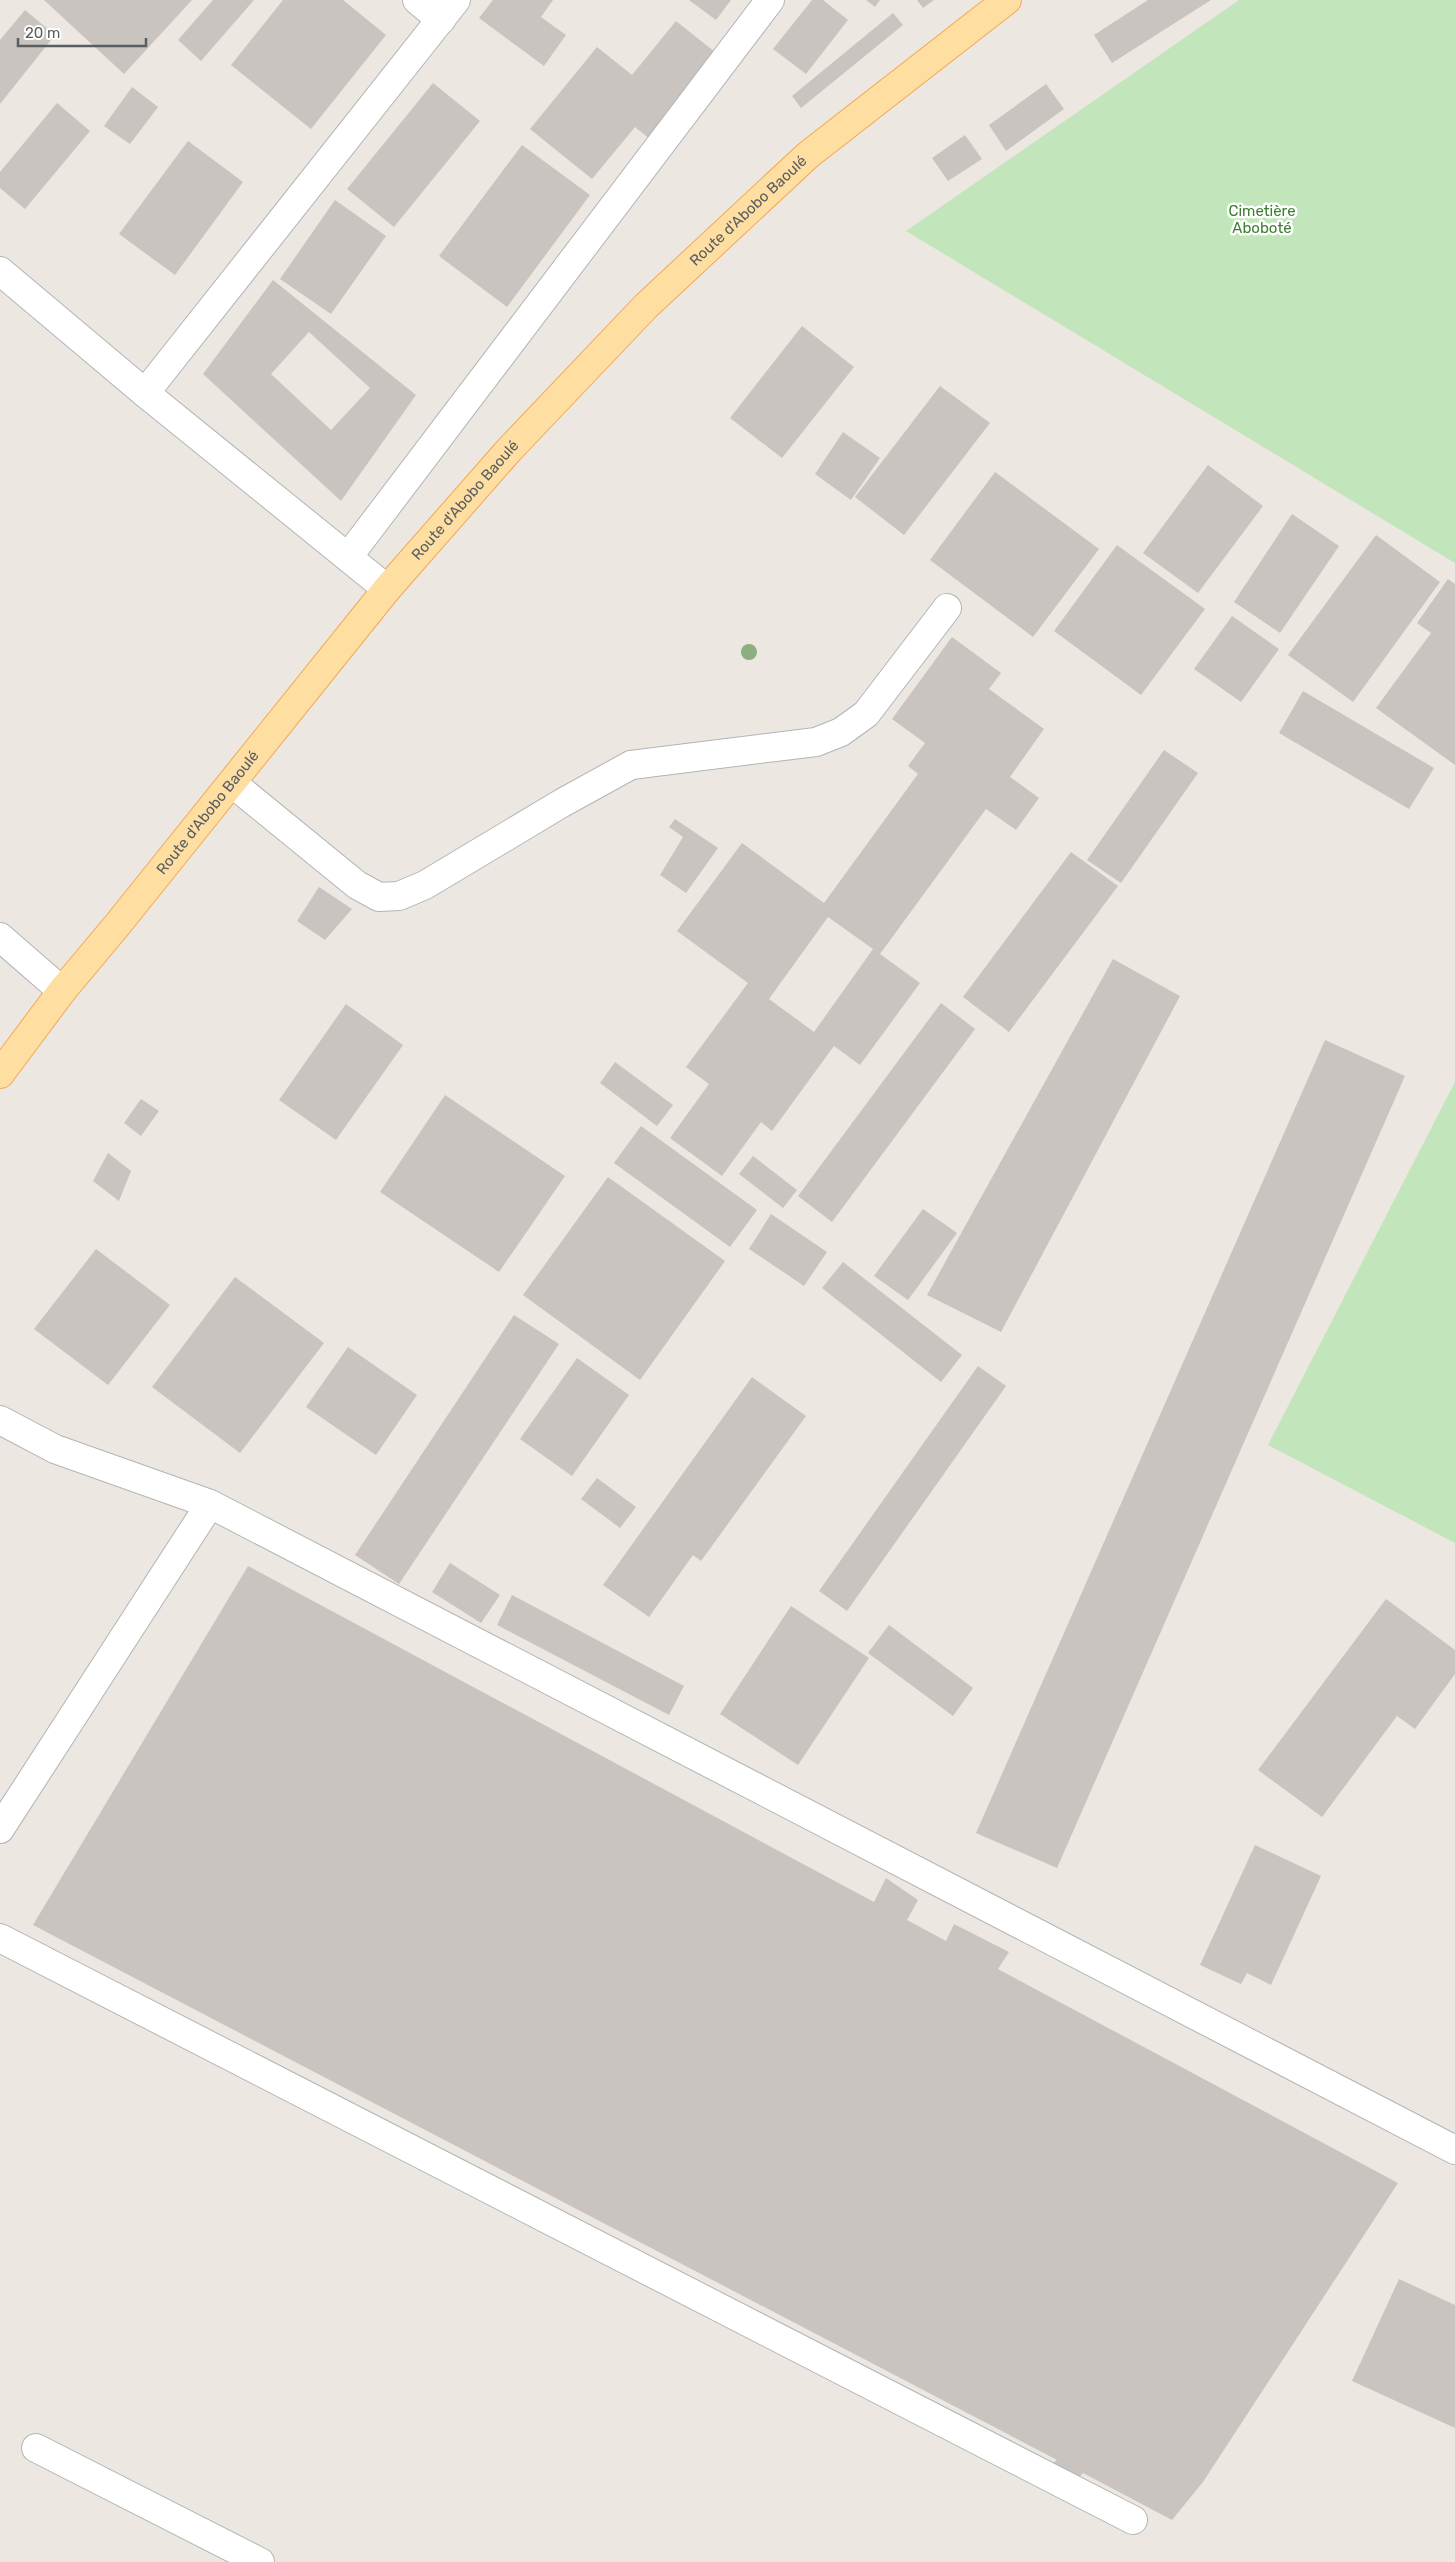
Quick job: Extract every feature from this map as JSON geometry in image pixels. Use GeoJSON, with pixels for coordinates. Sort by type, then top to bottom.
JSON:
{"type":"FeatureCollection","features":[{"type":"Feature","properties":{"kind":"main road","name":"Route d'Abobo Baoulé"},"geometry":{"type":"LineString","coordinates":[[0,1074],[62,991],[387,589],[509,450],[646,306],[808,155],[1007,0]]}},
{"type":"Feature","properties":{"kind":"street"},"geometry":{"type":"LineString","coordinates":[[145,393],[449,10],[417,0]]}},
{"type":"Feature","properties":{"kind":"street"},"geometry":{"type":"LineString","coordinates":[[348,557],[770,0]]}},
{"type":"Feature","properties":{"kind":"street"},"geometry":{"type":"LineString","coordinates":[[0,271],[145,393],[387,589]]}},
{"type":"Feature","properties":{"kind":"street"},"geometry":{"type":"LineString","coordinates":[[232,783],[357,885],[379,897],[399,896],[425,885],[562,803],[631,765],[816,742],[842,732],[866,714],[947,608]]}},
{"type":"Feature","properties":{"kind":"street"},"geometry":{"type":"LineString","coordinates":[[0,937],[62,991]]}},
{"type":"Feature","properties":{"kind":"street"},"geometry":{"type":"LineString","coordinates":[[0,1420],[55,1449],[210,1504],[1455,2150]]}},
{"type":"Feature","properties":{"kind":"street"},"geometry":{"type":"LineString","coordinates":[[0,1828],[210,1504]]}},
{"type":"Feature","properties":{"kind":"street"},"geometry":{"type":"LineString","coordinates":[[0,1938],[1133,2520]]}},
{"type":"Feature","properties":{"kind":"street"},"geometry":{"type":"LineString","coordinates":[[36,2448],[260,2562]]}},
{"type":"Feature","properties":{"kind":"green space","name":"Cimetière Aboboté"},"geometry":{"type":"Polygon","coordinates":[[[1239,0],[1455,0],[1455,563],[906,231],[1239,0]]]}},
{"type":"Feature","properties":{"kind":"green space"},"geometry":{"type":"Polygon","coordinates":[[[1455,1082],[1455,1543],[1268,1445],[1455,1082]]]}},
{"type":"Feature","properties":{"kind":"building"},"geometry":{"type":"Polygon","coordinates":[[[44,0],[192,0],[124,74],[44,0]]]}},
{"type":"Feature","properties":{"kind":"building"},"geometry":{"type":"Polygon","coordinates":[[[213,0],[254,0],[201,61],[178,40],[213,0]]]}},
{"type":"Feature","properties":{"kind":"building"},"geometry":{"type":"Polygon","coordinates":[[[283,0],[343,0],[386,35],[311,129],[231,65],[283,0]]]}},
{"type":"Feature","properties":{"kind":"building"},"geometry":{"type":"Polygon","coordinates":[[[493,0],[553,0],[541,17],[566,35],[544,66],[479,18],[493,0]]]}},
{"type":"Feature","properties":{"kind":"building"},"geometry":{"type":"Polygon","coordinates":[[[689,0],[731,0],[716,20],[689,0]]]}},
{"type":"Feature","properties":{"kind":"building"},"geometry":{"type":"Polygon","coordinates":[[[812,0],[823,0],[848,20],[806,74],[773,49],[812,0]]]}},
{"type":"Feature","properties":{"kind":"building"},"geometry":{"type":"Polygon","coordinates":[[[866,0],[880,0],[875,7],[866,0]]]}},
{"type":"Feature","properties":{"kind":"building"},"geometry":{"type":"Polygon","coordinates":[[[917,0],[934,0],[923,8],[917,0]]]}},
{"type":"Feature","properties":{"kind":"building"},"geometry":{"type":"Polygon","coordinates":[[[1148,0],[1211,0],[1112,63],[1094,35],[1148,0]]]}},
{"type":"Feature","properties":{"kind":"building"},"geometry":{"type":"Polygon","coordinates":[[[25,10],[55,35],[0,104],[0,40],[25,10]]]}},
{"type":"Feature","properties":{"kind":"building"},"geometry":{"type":"Polygon","coordinates":[[[893,13],[903,25],[801,108],[792,96],[893,13]]]}},
{"type":"Feature","properties":{"kind":"building"},"geometry":{"type":"Polygon","coordinates":[[[676,21],[720,56],[651,140],[635,127],[592,179],[530,129],[597,47],[632,75],[676,21]]]}},
{"type":"Feature","properties":{"kind":"building"},"geometry":{"type":"Polygon","coordinates":[[[433,83],[480,121],[394,227],[347,189],[433,83]]]}},
{"type":"Feature","properties":{"kind":"building"},"geometry":{"type":"Polygon","coordinates":[[[1046,84],[1064,109],[1006,151],[989,125],[1046,84]]]}},
{"type":"Feature","properties":{"kind":"building"},"geometry":{"type":"Polygon","coordinates":[[[132,87],[158,107],[130,144],[104,126],[132,87]]]}},
{"type":"Feature","properties":{"kind":"building"},"geometry":{"type":"Polygon","coordinates":[[[57,103],[90,131],[25,209],[0,188],[0,172],[57,103]]]}},
{"type":"Feature","properties":{"kind":"building"},"geometry":{"type":"Polygon","coordinates":[[[965,135],[982,159],[948,181],[932,158],[965,135]]]}},
{"type":"Feature","properties":{"kind":"building"},"geometry":{"type":"Polygon","coordinates":[[[188,141],[243,182],[175,275],[119,234],[188,141]]]}},
{"type":"Feature","properties":{"kind":"building"},"geometry":{"type":"Polygon","coordinates":[[[522,145],[590,195],[507,307],[439,256],[522,145]]]}},
{"type":"Feature","properties":{"kind":"building"},"geometry":{"type":"Polygon","coordinates":[[[335,200],[386,236],[331,314],[280,279],[335,200]]]}},
{"type":"Feature","properties":{"kind":"building"},"geometry":{"type":"Polygon","coordinates":[[[273,280],[416,395],[341,501],[203,374],[273,280]],[[309,332],[271,374],[331,430],[370,388],[309,332]]]}},
{"type":"Feature","properties":{"kind":"building"},"geometry":{"type":"Polygon","coordinates":[[[802,326],[854,367],[782,458],[730,418],[802,326]]]}},
{"type":"Feature","properties":{"kind":"building"},"geometry":{"type":"Polygon","coordinates":[[[940,386],[990,423],[904,535],[855,497],[940,386]]]}},
{"type":"Feature","properties":{"kind":"building"},"geometry":{"type":"Polygon","coordinates":[[[843,432],[880,458],[851,500],[815,474],[843,432]]]}},
{"type":"Feature","properties":{"kind":"building"},"geometry":{"type":"Polygon","coordinates":[[[1208,465],[1263,506],[1198,593],[1143,553],[1208,465]]]}},
{"type":"Feature","properties":{"kind":"building"},"geometry":{"type":"Polygon","coordinates":[[[995,472],[1099,549],[1033,637],[930,560],[995,472]]]}},
{"type":"Feature","properties":{"kind":"building"},"geometry":{"type":"Polygon","coordinates":[[[1292,514],[1339,546],[1280,633],[1234,602],[1292,514]]]}},
{"type":"Feature","properties":{"kind":"building"},"geometry":{"type":"Polygon","coordinates":[[[1376,535],[1440,582],[1353,702],[1288,655],[1376,535]]]}},
{"type":"Feature","properties":{"kind":"building"},"geometry":{"type":"Polygon","coordinates":[[[1117,545],[1205,609],[1141,695],[1054,631],[1117,545]]]}},
{"type":"Feature","properties":{"kind":"building"},"geometry":{"type":"Polygon","coordinates":[[[1448,579],[1455,584],[1455,765],[1376,708],[1431,633],[1417,623],[1448,579]]]}},
{"type":"Feature","properties":{"kind":"building"},"geometry":{"type":"Polygon","coordinates":[[[1232,616],[1279,649],[1241,702],[1194,669],[1232,616]]]}},
{"type":"Feature","properties":{"kind":"building"},"geometry":{"type":"Polygon","coordinates":[[[952,637],[1001,673],[989,689],[1044,729],[1010,777],[1039,798],[1016,830],[986,809],[880,954],[920,983],[860,1065],[834,1046],[772,1131],[761,1122],[722,1176],[670,1138],[709,1084],[686,1067],[748,983],[677,931],[742,843],[824,903],[918,774],[908,766],[925,743],[892,719],[952,637]],[[828,917],[769,999],[814,1032],[873,949],[828,917]]]}},
{"type":"Feature","properties":{"kind":"building"},"geometry":{"type":"Polygon","coordinates":[[[1303,691],[1434,768],[1409,809],[1279,733],[1303,691]]]}},
{"type":"Feature","properties":{"kind":"building"},"geometry":{"type":"Polygon","coordinates":[[[1164,750],[1198,773],[1121,883],[1087,860],[1164,750]]]}},
{"type":"Feature","properties":{"kind":"building"},"geometry":{"type":"Polygon","coordinates":[[[675,819],[718,848],[686,893],[660,875],[683,837],[669,827],[675,819]]]}},
{"type":"Feature","properties":{"kind":"building"},"geometry":{"type":"Polygon","coordinates":[[[1071,852],[1118,886],[1009,1032],[963,997],[1071,852]]]}},
{"type":"Feature","properties":{"kind":"building"},"geometry":{"type":"Polygon","coordinates":[[[319,887],[352,909],[325,940],[297,921],[319,887]]]}},
{"type":"Feature","properties":{"kind":"building"},"geometry":{"type":"Polygon","coordinates":[[[1113,959],[1180,996],[1001,1332],[927,1295],[1113,959]]]}},
{"type":"Feature","properties":{"kind":"building"},"geometry":{"type":"Polygon","coordinates":[[[941,1003],[975,1029],[832,1222],[798,1196],[941,1003]]]}},
{"type":"Feature","properties":{"kind":"building"},"geometry":{"type":"Polygon","coordinates":[[[346,1004],[403,1045],[336,1140],[279,1100],[346,1004]]]}},
{"type":"Feature","properties":{"kind":"building"},"geometry":{"type":"Polygon","coordinates":[[[1325,1040],[1405,1076],[1057,1868],[976,1833],[1325,1040]]]}},
{"type":"Feature","properties":{"kind":"building"},"geometry":{"type":"Polygon","coordinates":[[[615,1062],[673,1105],[657,1126],[600,1083],[615,1062]]]}},
{"type":"Feature","properties":{"kind":"building"},"geometry":{"type":"Polygon","coordinates":[[[445,1095],[565,1176],[499,1272],[380,1192],[445,1095]]]}},
{"type":"Feature","properties":{"kind":"building"},"geometry":{"type":"Polygon","coordinates":[[[141,1099],[159,1111],[141,1136],[124,1123],[141,1099]]]}},
{"type":"Feature","properties":{"kind":"building"},"geometry":{"type":"Polygon","coordinates":[[[641,1126],[757,1210],[730,1247],[614,1163],[641,1126]]]}},
{"type":"Feature","properties":{"kind":"building"},"geometry":{"type":"Polygon","coordinates":[[[108,1153],[131,1171],[119,1201],[93,1181],[108,1153]]]}},
{"type":"Feature","properties":{"kind":"building"},"geometry":{"type":"Polygon","coordinates":[[[753,1156],[797,1190],[783,1208],[739,1174],[753,1156]]]}},
{"type":"Feature","properties":{"kind":"building"},"geometry":{"type":"Polygon","coordinates":[[[608,1177],[725,1261],[640,1380],[523,1295],[608,1177]]]}},
{"type":"Feature","properties":{"kind":"building"},"geometry":{"type":"Polygon","coordinates":[[[923,1209],[957,1233],[908,1300],[874,1276],[923,1209]]]}},
{"type":"Feature","properties":{"kind":"building"},"geometry":{"type":"Polygon","coordinates":[[[771,1214],[827,1252],[804,1286],[749,1249],[771,1214]]]}},
{"type":"Feature","properties":{"kind":"building"},"geometry":{"type":"Polygon","coordinates":[[[96,1249],[170,1305],[108,1385],[34,1329],[96,1249]]]}},
{"type":"Feature","properties":{"kind":"building"},"geometry":{"type":"Polygon","coordinates":[[[843,1262],[962,1355],[941,1382],[822,1288],[843,1262]]]}},
{"type":"Feature","properties":{"kind":"building"},"geometry":{"type":"Polygon","coordinates":[[[235,1277],[324,1343],[240,1453],[152,1387],[235,1277]]]}},
{"type":"Feature","properties":{"kind":"building"},"geometry":{"type":"Polygon","coordinates":[[[514,1315],[559,1344],[399,1584],[355,1555],[514,1315]]]}},
{"type":"Feature","properties":{"kind":"building"},"geometry":{"type":"Polygon","coordinates":[[[348,1347],[417,1395],[376,1455],[306,1407],[348,1347]]]}},
{"type":"Feature","properties":{"kind":"building"},"geometry":{"type":"Polygon","coordinates":[[[577,1358],[629,1395],[572,1476],[520,1439],[577,1358]]]}},
{"type":"Feature","properties":{"kind":"building"},"geometry":{"type":"Polygon","coordinates":[[[978,1366],[1006,1386],[847,1611],[819,1591],[978,1366]]]}},
{"type":"Feature","properties":{"kind":"building"},"geometry":{"type":"Polygon","coordinates":[[[752,1377],[806,1416],[701,1561],[693,1555],[649,1617],[603,1585],[752,1377]]]}},
{"type":"Feature","properties":{"kind":"building"},"geometry":{"type":"Polygon","coordinates":[[[597,1478],[636,1507],[620,1528],[581,1499],[597,1478]]]}},
{"type":"Feature","properties":{"kind":"building"},"geometry":{"type":"Polygon","coordinates":[[[450,1563],[500,1595],[481,1623],[432,1592],[450,1563]]]}},
{"type":"Feature","properties":{"kind":"building"},"geometry":{"type":"Polygon","coordinates":[[[248,1566],[874,1902],[886,1878],[918,1900],[907,1920],[946,1941],[954,1924],[1009,1952],[998,1969],[1398,2183],[1203,2482],[1172,2520],[1083,2473],[1075,2482],[1051,2464],[1057,2460],[33,1925],[248,1566]]]}},
{"type":"Feature","properties":{"kind":"building"},"geometry":{"type":"Polygon","coordinates":[[[512,1595],[684,1686],[669,1715],[497,1625],[512,1595]]]}},
{"type":"Feature","properties":{"kind":"building"},"geometry":{"type":"Polygon","coordinates":[[[1386,1599],[1455,1650],[1455,1674],[1415,1729],[1397,1716],[1322,1817],[1258,1770],[1386,1599]]]}},
{"type":"Feature","properties":{"kind":"building"},"geometry":{"type":"Polygon","coordinates":[[[791,1606],[869,1658],[798,1765],[720,1714],[791,1606]]]}},
{"type":"Feature","properties":{"kind":"building"},"geometry":{"type":"Polygon","coordinates":[[[889,1625],[973,1688],[953,1716],[868,1653],[889,1625]]]}},
{"type":"Feature","properties":{"kind":"building"},"geometry":{"type":"Polygon","coordinates":[[[1255,1845],[1321,1876],[1271,1985],[1247,1973],[1241,1984],[1200,1965],[1255,1845]]]}},
{"type":"Feature","properties":{"kind":"building"},"geometry":{"type":"Polygon","coordinates":[[[1399,2279],[1455,2305],[1455,2428],[1352,2381],[1399,2279]]]}}]}
